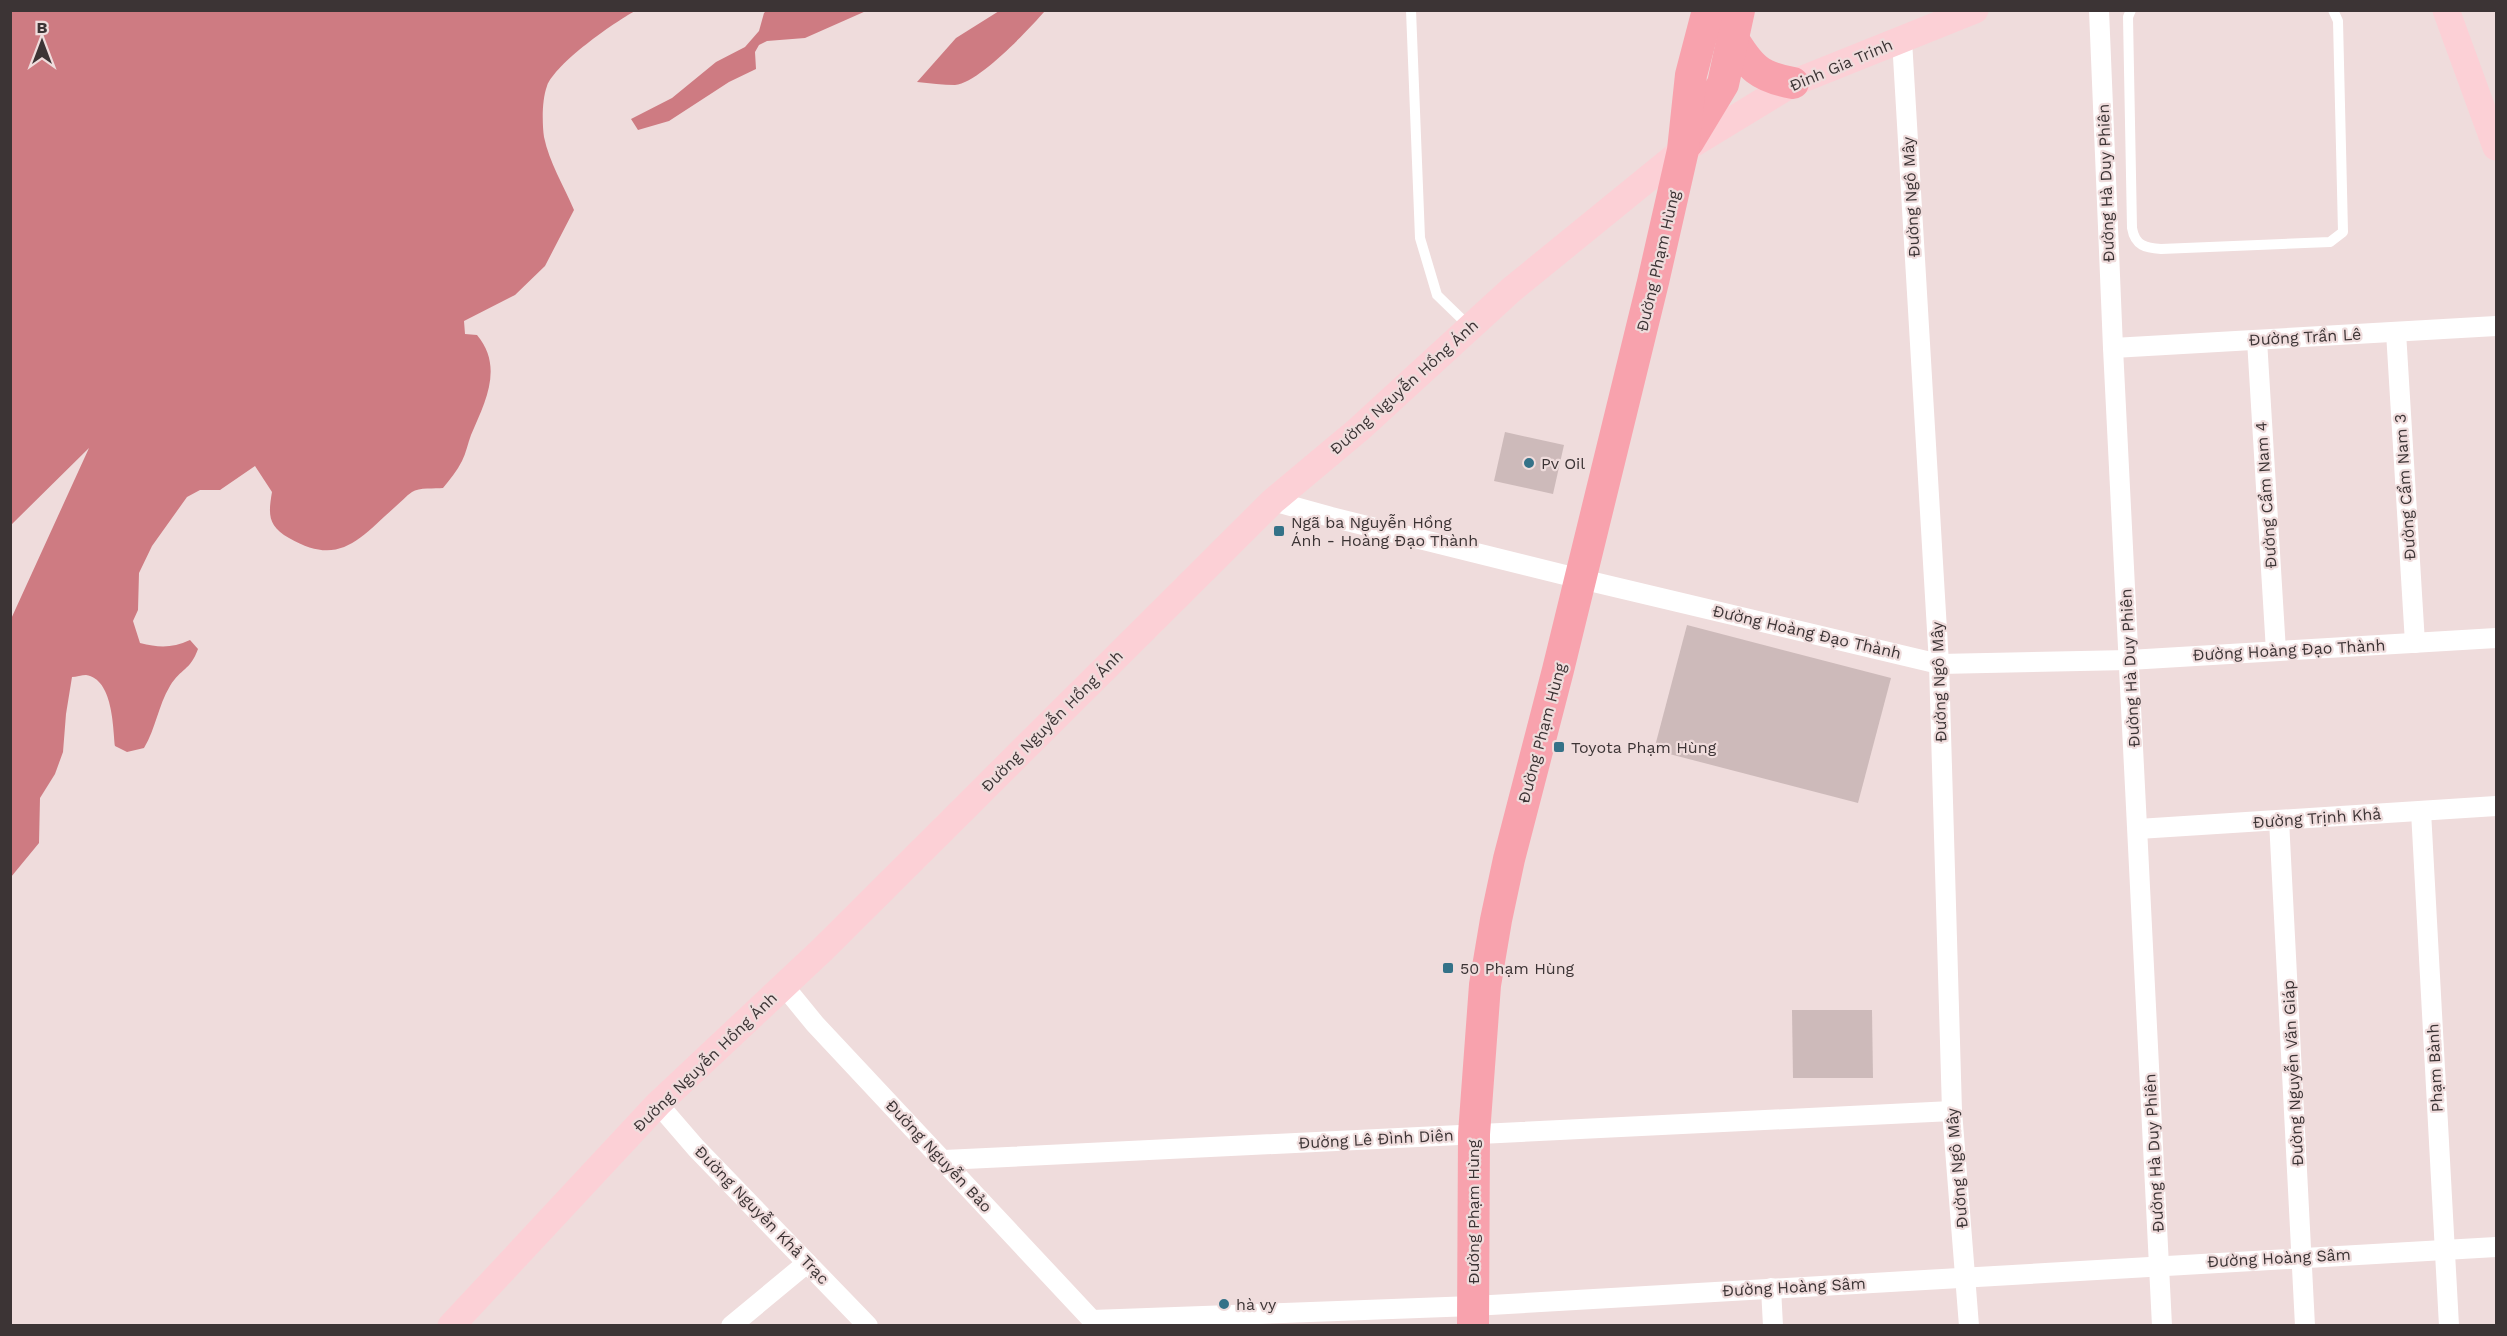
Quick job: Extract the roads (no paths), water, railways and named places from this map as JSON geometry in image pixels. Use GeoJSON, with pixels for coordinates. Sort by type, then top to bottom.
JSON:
{"type":"FeatureCollection","features":[{"type":"Feature","properties":{"kind":"main road","name":"Đường Phạm Hùng"},"geometry":{"type":"LineString","coordinates":[[1473,1316],[1474,1134],[1485,985],[1496,920],[1512,848],[1581,579],[1683,150],[1690,75],[1707,10]]}},
{"type":"Feature","properties":{"kind":"main road","name":"Đường Phạm Hùng"},"geometry":{"type":"LineString","coordinates":[[1683,150],[1723,84],[1736,25]]}},
{"type":"Feature","properties":{"kind":"main road"},"geometry":{"type":"LineString","coordinates":[[1736,25],[1748,63],[1768,77],[1793,83]]}},
{"type":"Feature","properties":{"kind":"street","name":"Đinh Gia Trinh"},"geometry":{"type":"LineString","coordinates":[[1683,150],[1793,83],[1975,10]]}},
{"type":"Feature","properties":{"kind":"street","name":"Đường Hà Duy Phiên"},"geometry":{"type":"LineString","coordinates":[[2099,10],[2113,348],[2162,1326]]}},
{"type":"Feature","properties":{"kind":"street"},"geometry":{"type":"LineString","coordinates":[[2446,10],[2496,147]]}},
{"type":"Feature","properties":{"kind":"street","name":"Đường Ngô Mây"},"geometry":{"type":"LineString","coordinates":[[1902,39],[1939,664],[1952,1111],[1969,1326]]}},
{"type":"Feature","properties":{"kind":"street","name":"Đường Nguyễn Hồng Ánh"},"geometry":{"type":"LineString","coordinates":[[451,1326],[658,1104],[784,986],[1273,501],[1358,430],[1510,290],[1683,150]]}},
{"type":"Feature","properties":{"kind":"street","name":"Đường Trần Lê"},"geometry":{"type":"LineString","coordinates":[[2113,348],[2496,326]]}},
{"type":"Feature","properties":{"kind":"street","name":"Đường Cẩm Nam 3"},"geometry":{"type":"LineString","coordinates":[[2396,332],[2415,643]]}},
{"type":"Feature","properties":{"kind":"street","name":"Đường Cẩm Nam 4"},"geometry":{"type":"LineString","coordinates":[[2257,340],[2276,651]]}},
{"type":"Feature","properties":{"kind":"street","name":"Đường Hoàng Đạo Thành"},"geometry":{"type":"LineString","coordinates":[[1273,501],[1581,579],[1939,664],[2129,660],[2496,638]]}},
{"type":"Feature","properties":{"kind":"street","name":"Đường Trịnh Khả"},"geometry":{"type":"LineString","coordinates":[[2138,829],[2496,806]]}},
{"type":"Feature","properties":{"kind":"street","name":"Phạm Bành"},"geometry":{"type":"LineString","coordinates":[[2421,811],[2449,1326]]}},
{"type":"Feature","properties":{"kind":"street","name":"Đường Nguyễn Văn Giáp"},"geometry":{"type":"LineString","coordinates":[[2279,820],[2305,1326]]}},
{"type":"Feature","properties":{"kind":"street","name":"Đường Nguyễn Bảo"},"geometry":{"type":"LineString","coordinates":[[784,986],[814,1024],[944,1160],[1092,1323]]}},
{"type":"Feature","properties":{"kind":"street","name":"Đường Nguyễn Khả Trạc"},"geometry":{"type":"LineString","coordinates":[[658,1104],[696,1148],[868,1326]]}},
{"type":"Feature","properties":{"kind":"street","name":"Đường Lê Đình Diên"},"geometry":{"type":"LineString","coordinates":[[944,1160],[1952,1111]]}},
{"type":"Feature","properties":{"kind":"street","name":"Đường Hoàng Sâm"},"geometry":{"type":"LineString","coordinates":[[1092,1323],[1473,1316],[1771,1288],[2496,1247]]}},
{"type":"Feature","properties":{"kind":"street"},"geometry":{"type":"LineString","coordinates":[[731,1326],[807,1263]]}},
{"type":"Feature","properties":{"kind":"street"},"geometry":{"type":"LineString","coordinates":[[1771,1288],[1773,1326]]}},
{"type":"Feature","properties":{"kind":"lane"},"geometry":{"type":"LineString","coordinates":[[1411,10],[1420,238],[1437,294],[1470,327]]}},
{"type":"Feature","properties":{"kind":"lane"},"geometry":{"type":"LineString","coordinates":[[2131,10],[2128,17],[2133,237],[2139,244],[2148,248],[2162,249],[2330,242],[2343,232],[2338,21],[2333,10]]}},
{"type":"Feature","properties":{"kind":"place","name":"Pv Oil"},"geometry":{"type":"Point","coordinates":[1529,463]}},
{"type":"Feature","properties":{"kind":"place","name":"Ngã ba Nguyễn Hồng Ánh - Hoàng Đạo Thành"},"geometry":{"type":"Point","coordinates":[1279,531]}},
{"type":"Feature","properties":{"kind":"place","name":"Toyota Phạm Hùng"},"geometry":{"type":"Point","coordinates":[1559,747]}},
{"type":"Feature","properties":{"kind":"place","name":"50 Phạm Hùng"},"geometry":{"type":"Point","coordinates":[1448,968]}},
{"type":"Feature","properties":{"kind":"place","name":"hà vy"},"geometry":{"type":"Point","coordinates":[1224,1304]}}]}
